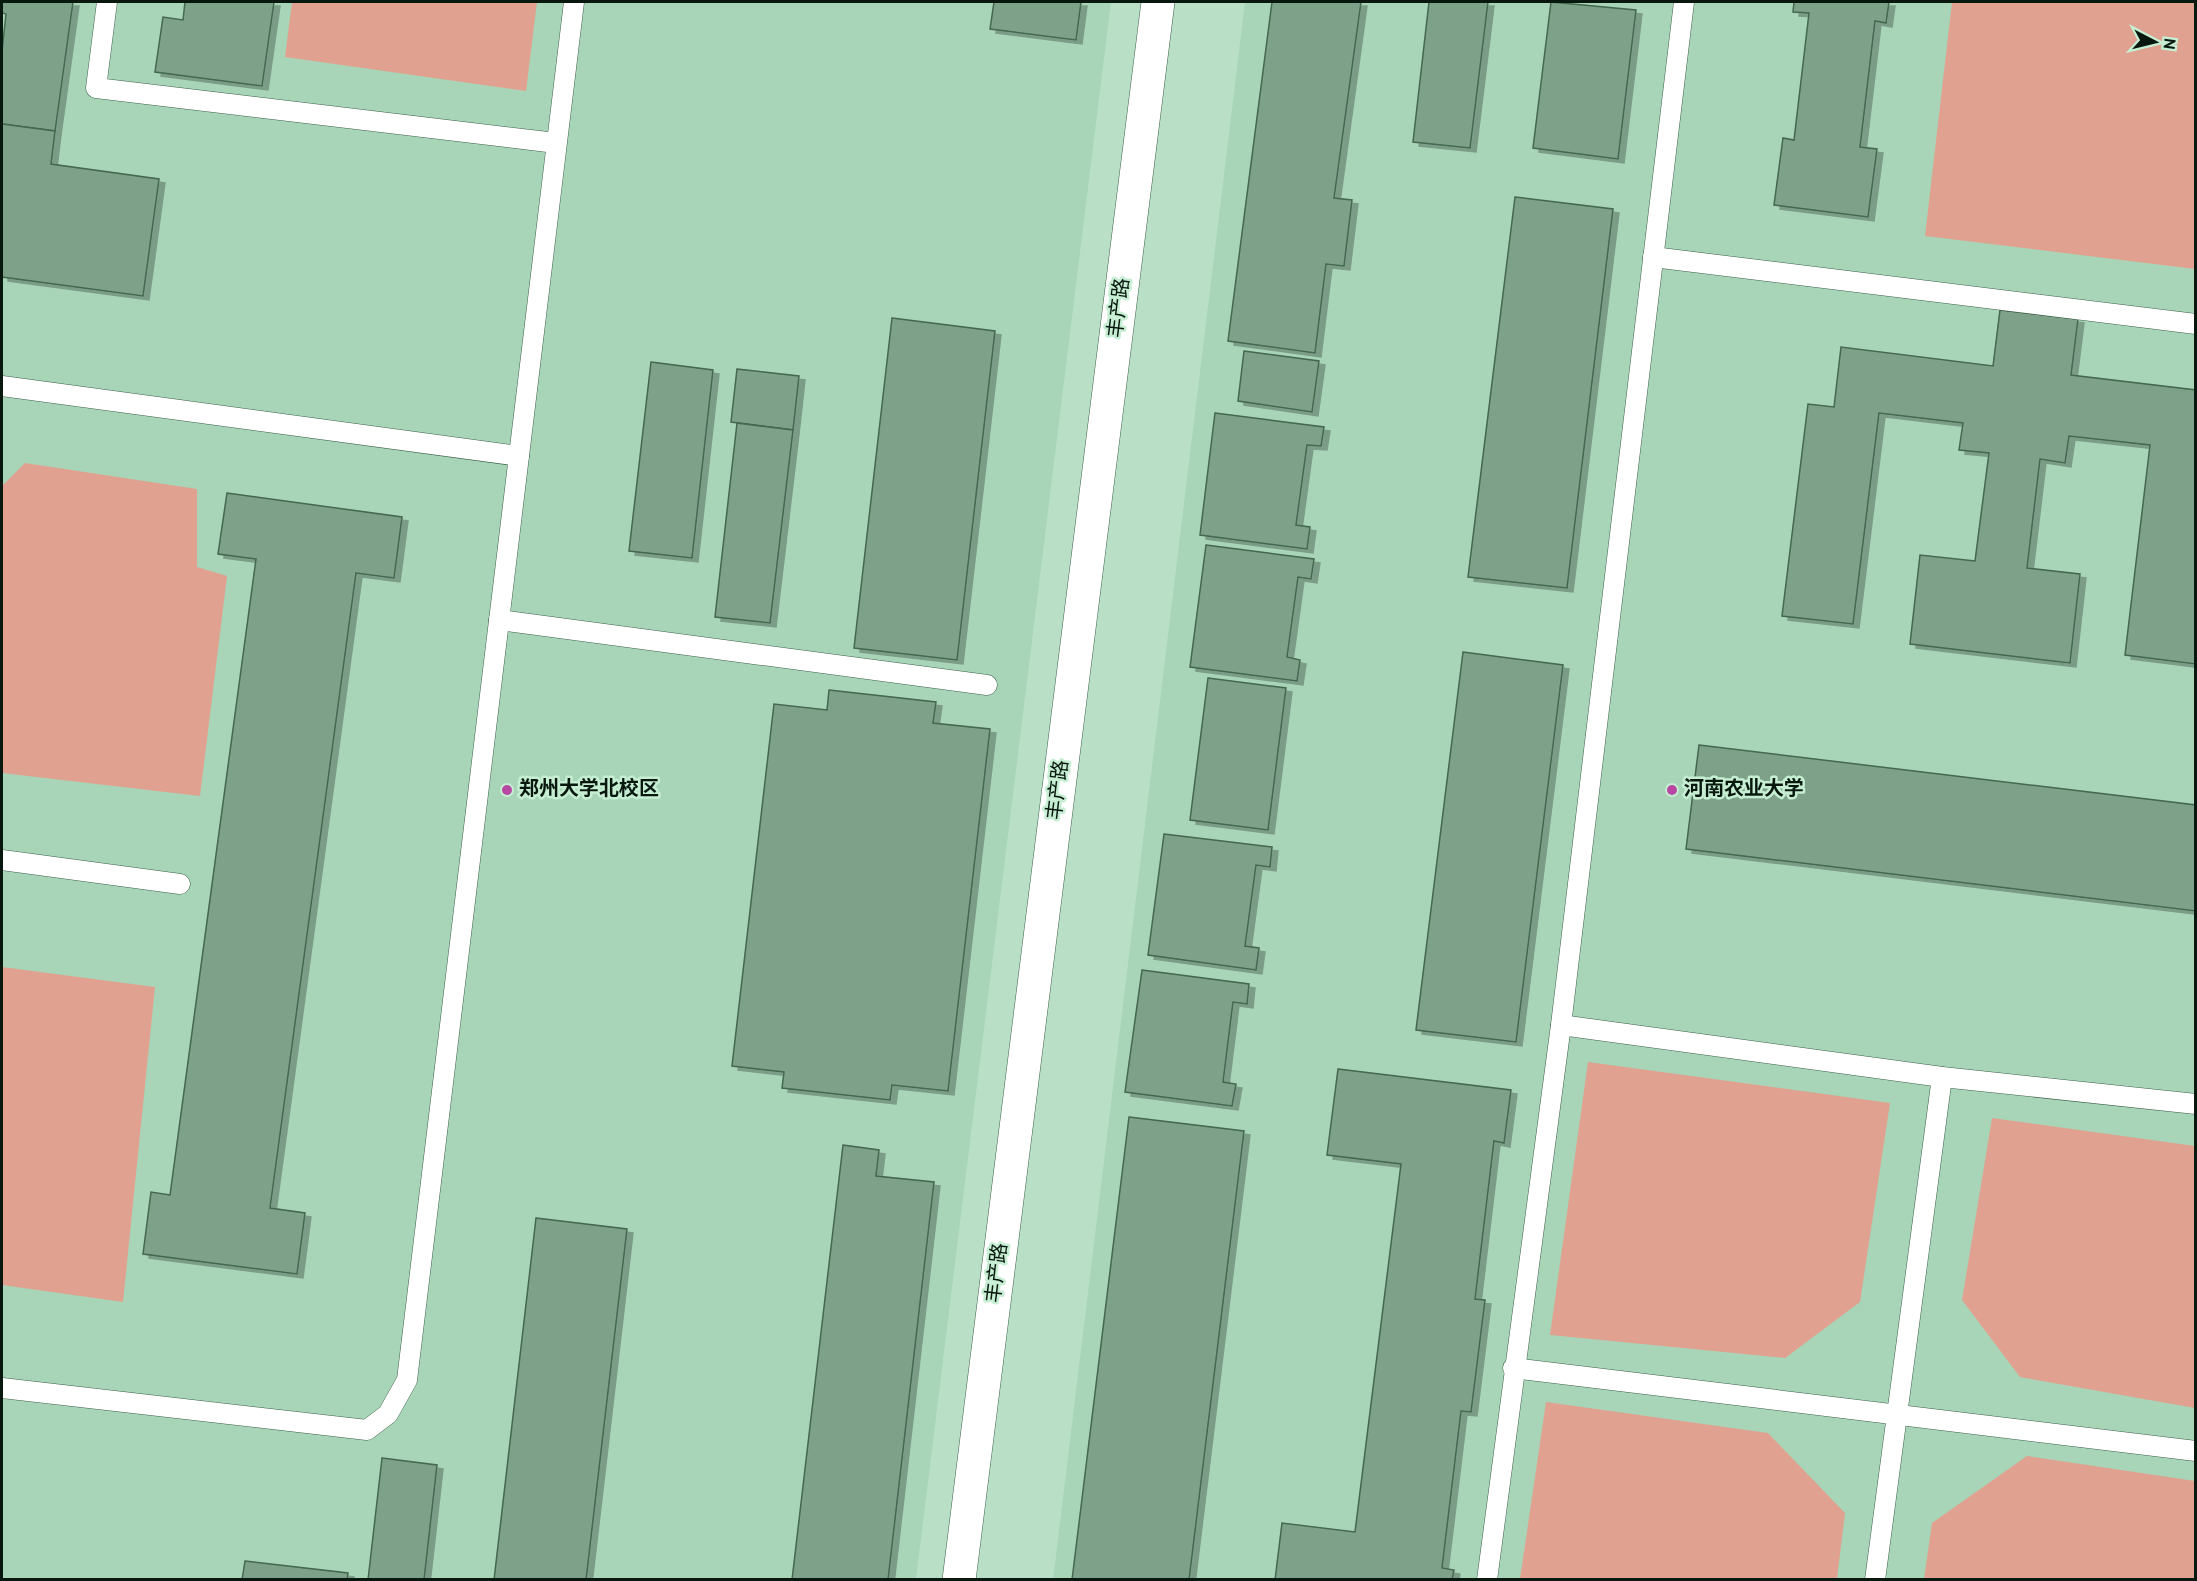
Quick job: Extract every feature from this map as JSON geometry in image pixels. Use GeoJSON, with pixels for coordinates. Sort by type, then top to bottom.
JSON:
{"type":"FeatureCollection","features":[{"type":"Feature","properties":{"kind":"street","name":"丰产路"},"geometry":{"type":"LineString","coordinates":[[959,1580],[1158,2]]}},
{"type":"Feature","properties":{"kind":"lane"},"geometry":{"type":"LineString","coordinates":[[107,2],[96,88],[556,142]]}},
{"type":"Feature","properties":{"kind":"lane"},"geometry":{"type":"LineString","coordinates":[[2,1388],[367,1430],[388,1414],[407,1380],[574,2]]}},
{"type":"Feature","properties":{"kind":"lane"},"geometry":{"type":"LineString","coordinates":[[1487,1580],[1513,1368],[1561,1025],[1684,2]]}},
{"type":"Feature","properties":{"kind":"lane"},"geometry":{"type":"LineString","coordinates":[[1653,257],[2196,324]]}},
{"type":"Feature","properties":{"kind":"lane"},"geometry":{"type":"LineString","coordinates":[[2,386],[519,456]]}},
{"type":"Feature","properties":{"kind":"lane"},"geometry":{"type":"LineString","coordinates":[[499,620],[987,686]]}},
{"type":"Feature","properties":{"kind":"lane"},"geometry":{"type":"LineString","coordinates":[[2,860],[180,884]]}},
{"type":"Feature","properties":{"kind":"lane"},"geometry":{"type":"LineString","coordinates":[[1561,1025],[1942,1077],[2196,1104]]}},
{"type":"Feature","properties":{"kind":"lane"},"geometry":{"type":"LineString","coordinates":[[1875,1580],[1895,1415],[1942,1077]]}},
{"type":"Feature","properties":{"kind":"lane"},"geometry":{"type":"LineString","coordinates":[[1513,1368],[2196,1451]]}},
{"type":"Feature","properties":{"kind":"shaded area","name":"郑州大学北校区"},"geometry":{"type":"Polygon","coordinates":[[[2,2],[1111,2],[916,1579],[2,1580],[2,2]]]}},
{"type":"Feature","properties":{"kind":"shaded area"},"geometry":{"type":"Polygon","coordinates":[[[292,2],[537,2],[526,91],[285,57],[292,2]]]}},
{"type":"Feature","properties":{"kind":"shaded area","name":"河南农业大学"},"geometry":{"type":"Polygon","coordinates":[[[1245,2],[2195,2],[2195,1579],[1053,1580],[1245,2]]]}},
{"type":"Feature","properties":{"kind":"shaded area"},"geometry":{"type":"Polygon","coordinates":[[[1952,2],[2195,2],[2195,269],[1925,236],[1952,2]]]}},
{"type":"Feature","properties":{"kind":"shaded area"},"geometry":{"type":"Polygon","coordinates":[[[25,463],[197,489],[197,567],[227,576],[200,796],[2,773],[2,486],[25,463]]]}},
{"type":"Feature","properties":{"kind":"shaded area"},"geometry":{"type":"Polygon","coordinates":[[[2,967],[155,987],[123,1302],[2,1285],[2,967]]]}},
{"type":"Feature","properties":{"kind":"shaded area"},"geometry":{"type":"Polygon","coordinates":[[[1588,1062],[1890,1103],[1860,1302],[1785,1358],[1550,1335],[1588,1062]]]}},
{"type":"Feature","properties":{"kind":"shaded area"},"geometry":{"type":"Polygon","coordinates":[[[1992,1118],[2195,1146],[2195,1408],[2020,1377],[1962,1300],[1992,1118]]]}},
{"type":"Feature","properties":{"kind":"shaded area"},"geometry":{"type":"Polygon","coordinates":[[[1546,1402],[1768,1433],[1845,1513],[1837,1579],[1520,1579],[1546,1402]]]}},
{"type":"Feature","properties":{"kind":"shaded area"},"geometry":{"type":"Polygon","coordinates":[[[2027,1456],[2195,1481],[2195,1579],[1924,1579],[1932,1523],[2027,1456]]]}},
{"type":"Feature","properties":{"kind":"building"},"geometry":{"type":"Polygon","coordinates":[[[2,2],[73,2],[55,131],[2,124],[2,51],[6,14],[2,13],[2,2]]]}},
{"type":"Feature","properties":{"kind":"building"},"geometry":{"type":"Polygon","coordinates":[[[185,2],[274,2],[262,86],[155,72],[163,17],[183,20],[185,2]]]}},
{"type":"Feature","properties":{"kind":"building"},"geometry":{"type":"Polygon","coordinates":[[[994,2],[1081,2],[1076,40],[990,29],[994,2]]]}},
{"type":"Feature","properties":{"kind":"building"},"geometry":{"type":"Polygon","coordinates":[[[1272,2],[1361,2],[1334,198],[1352,200],[1344,266],[1326,264],[1315,353],[1228,341],[1272,2]]]}},
{"type":"Feature","properties":{"kind":"building"},"geometry":{"type":"Polygon","coordinates":[[[1429,2],[1488,2],[1470,148],[1413,142],[1429,2]]]}},
{"type":"Feature","properties":{"kind":"building"},"geometry":{"type":"Polygon","coordinates":[[[1551,2],[1636,10],[1618,159],[1533,148],[1551,2]]]}},
{"type":"Feature","properties":{"kind":"building"},"geometry":{"type":"Polygon","coordinates":[[[1794,2],[1889,2],[1886,23],[1875,21],[1860,147],[1877,149],[1868,217],[1774,205],[1783,138],[1794,140],[1809,13],[1793,12],[1794,2]]]}},
{"type":"Feature","properties":{"kind":"building"},"geometry":{"type":"Polygon","coordinates":[[[2,124],[55,131],[51,164],[159,179],[143,296],[2,277],[2,124]]]}},
{"type":"Feature","properties":{"kind":"building"},"geometry":{"type":"Polygon","coordinates":[[[1515,197],[1613,209],[1567,588],[1468,577],[1515,197]]]}},
{"type":"Feature","properties":{"kind":"building"},"geometry":{"type":"Polygon","coordinates":[[[2000,310],[2078,319],[2071,375],[2196,390],[2196,664],[2125,655],[2150,445],[2069,436],[2065,463],[2040,459],[2027,568],[2080,574],[2070,663],[1910,644],[1920,555],[1975,561],[1989,453],[1959,450],[1963,423],[1879,413],[1853,624],[1782,616],[1808,404],[1834,407],[1841,347],[1993,366],[2000,310]]]}},
{"type":"Feature","properties":{"kind":"building"},"geometry":{"type":"Polygon","coordinates":[[[892,318],[995,331],[957,660],[854,648],[892,318]]]}},
{"type":"Feature","properties":{"kind":"building"},"geometry":{"type":"Polygon","coordinates":[[[1244,351],[1319,361],[1312,412],[1238,401],[1244,351]]]}},
{"type":"Feature","properties":{"kind":"building"},"geometry":{"type":"Polygon","coordinates":[[[651,362],[713,370],[692,558],[629,551],[651,362]]]}},
{"type":"Feature","properties":{"kind":"building"},"geometry":{"type":"Polygon","coordinates":[[[737,369],[799,376],[793,430],[731,422],[737,369]]]}},
{"type":"Feature","properties":{"kind":"building"},"geometry":{"type":"Polygon","coordinates":[[[1215,413],[1324,427],[1321,446],[1307,445],[1296,525],[1310,527],[1307,549],[1200,535],[1215,413]]]}},
{"type":"Feature","properties":{"kind":"building"},"geometry":{"type":"Polygon","coordinates":[[[737,423],[793,430],[770,623],[715,617],[737,423]]]}},
{"type":"Feature","properties":{"kind":"building"},"geometry":{"type":"Polygon","coordinates":[[[227,493],[402,517],[394,578],[356,573],[270,1208],[305,1213],[297,1274],[143,1254],[151,1192],[170,1195],[256,559],[218,554],[227,493]]]}},
{"type":"Feature","properties":{"kind":"building"},"geometry":{"type":"Polygon","coordinates":[[[1206,545],[1314,559],[1311,579],[1298,577],[1287,657],[1300,660],[1297,681],[1190,667],[1206,545]]]}},
{"type":"Feature","properties":{"kind":"building"},"geometry":{"type":"Polygon","coordinates":[[[1463,652],[1563,665],[1516,1042],[1416,1030],[1463,652]]]}},
{"type":"Feature","properties":{"kind":"building"},"geometry":{"type":"Polygon","coordinates":[[[1208,678],[1286,688],[1268,830],[1190,820],[1208,678]]]}},
{"type":"Feature","properties":{"kind":"building"},"geometry":{"type":"Polygon","coordinates":[[[829,690],[936,702],[933,723],[990,729],[948,1091],[892,1085],[890,1100],[782,1088],[784,1072],[732,1066],[774,704],[827,710],[829,690]]]}},
{"type":"Feature","properties":{"kind":"building"},"geometry":{"type":"Polygon","coordinates":[[[1699,745],[2196,805],[2196,911],[1686,849],[1699,745]]]}},
{"type":"Feature","properties":{"kind":"building"},"geometry":{"type":"Polygon","coordinates":[[[1164,834],[1272,847],[1270,867],[1256,865],[1245,946],[1259,948],[1256,970],[1148,955],[1164,834]]]}},
{"type":"Feature","properties":{"kind":"building"},"geometry":{"type":"Polygon","coordinates":[[[1142,970],[1249,984],[1247,1004],[1233,1002],[1223,1082],[1236,1084],[1232,1106],[1125,1092],[1142,970]]]}},
{"type":"Feature","properties":{"kind":"building"},"geometry":{"type":"Polygon","coordinates":[[[1338,1069],[1511,1090],[1504,1143],[1494,1141],[1475,1299],[1485,1300],[1471,1412],[1461,1411],[1442,1568],[1454,1570],[1452,1580],[1275,1580],[1282,1523],[1355,1532],[1401,1164],[1327,1155],[1338,1069]]]}},
{"type":"Feature","properties":{"kind":"building"},"geometry":{"type":"Polygon","coordinates":[[[1129,1117],[1244,1131],[1189,1580],[1072,1580],[1129,1117]]]}},
{"type":"Feature","properties":{"kind":"building"},"geometry":{"type":"Polygon","coordinates":[[[843,1145],[879,1150],[876,1176],[934,1182],[888,1580],[792,1580],[843,1145]]]}},
{"type":"Feature","properties":{"kind":"building"},"geometry":{"type":"Polygon","coordinates":[[[536,1218],[627,1229],[586,1580],[494,1580],[536,1218]]]}},
{"type":"Feature","properties":{"kind":"building"},"geometry":{"type":"Polygon","coordinates":[[[382,1458],[437,1465],[424,1580],[368,1580],[382,1458]]]}},
{"type":"Feature","properties":{"kind":"building"},"geometry":{"type":"Polygon","coordinates":[[[245,1561],[348,1573],[347,1580],[242,1580],[245,1561]]]}},
{"type":"Feature","properties":{"kind":"place","name":"郑州大学北校区"},"geometry":{"type":"Point","coordinates":[507,790]}},
{"type":"Feature","properties":{"kind":"place","name":"河南农业大学"},"geometry":{"type":"Point","coordinates":[1672,790]}}]}
